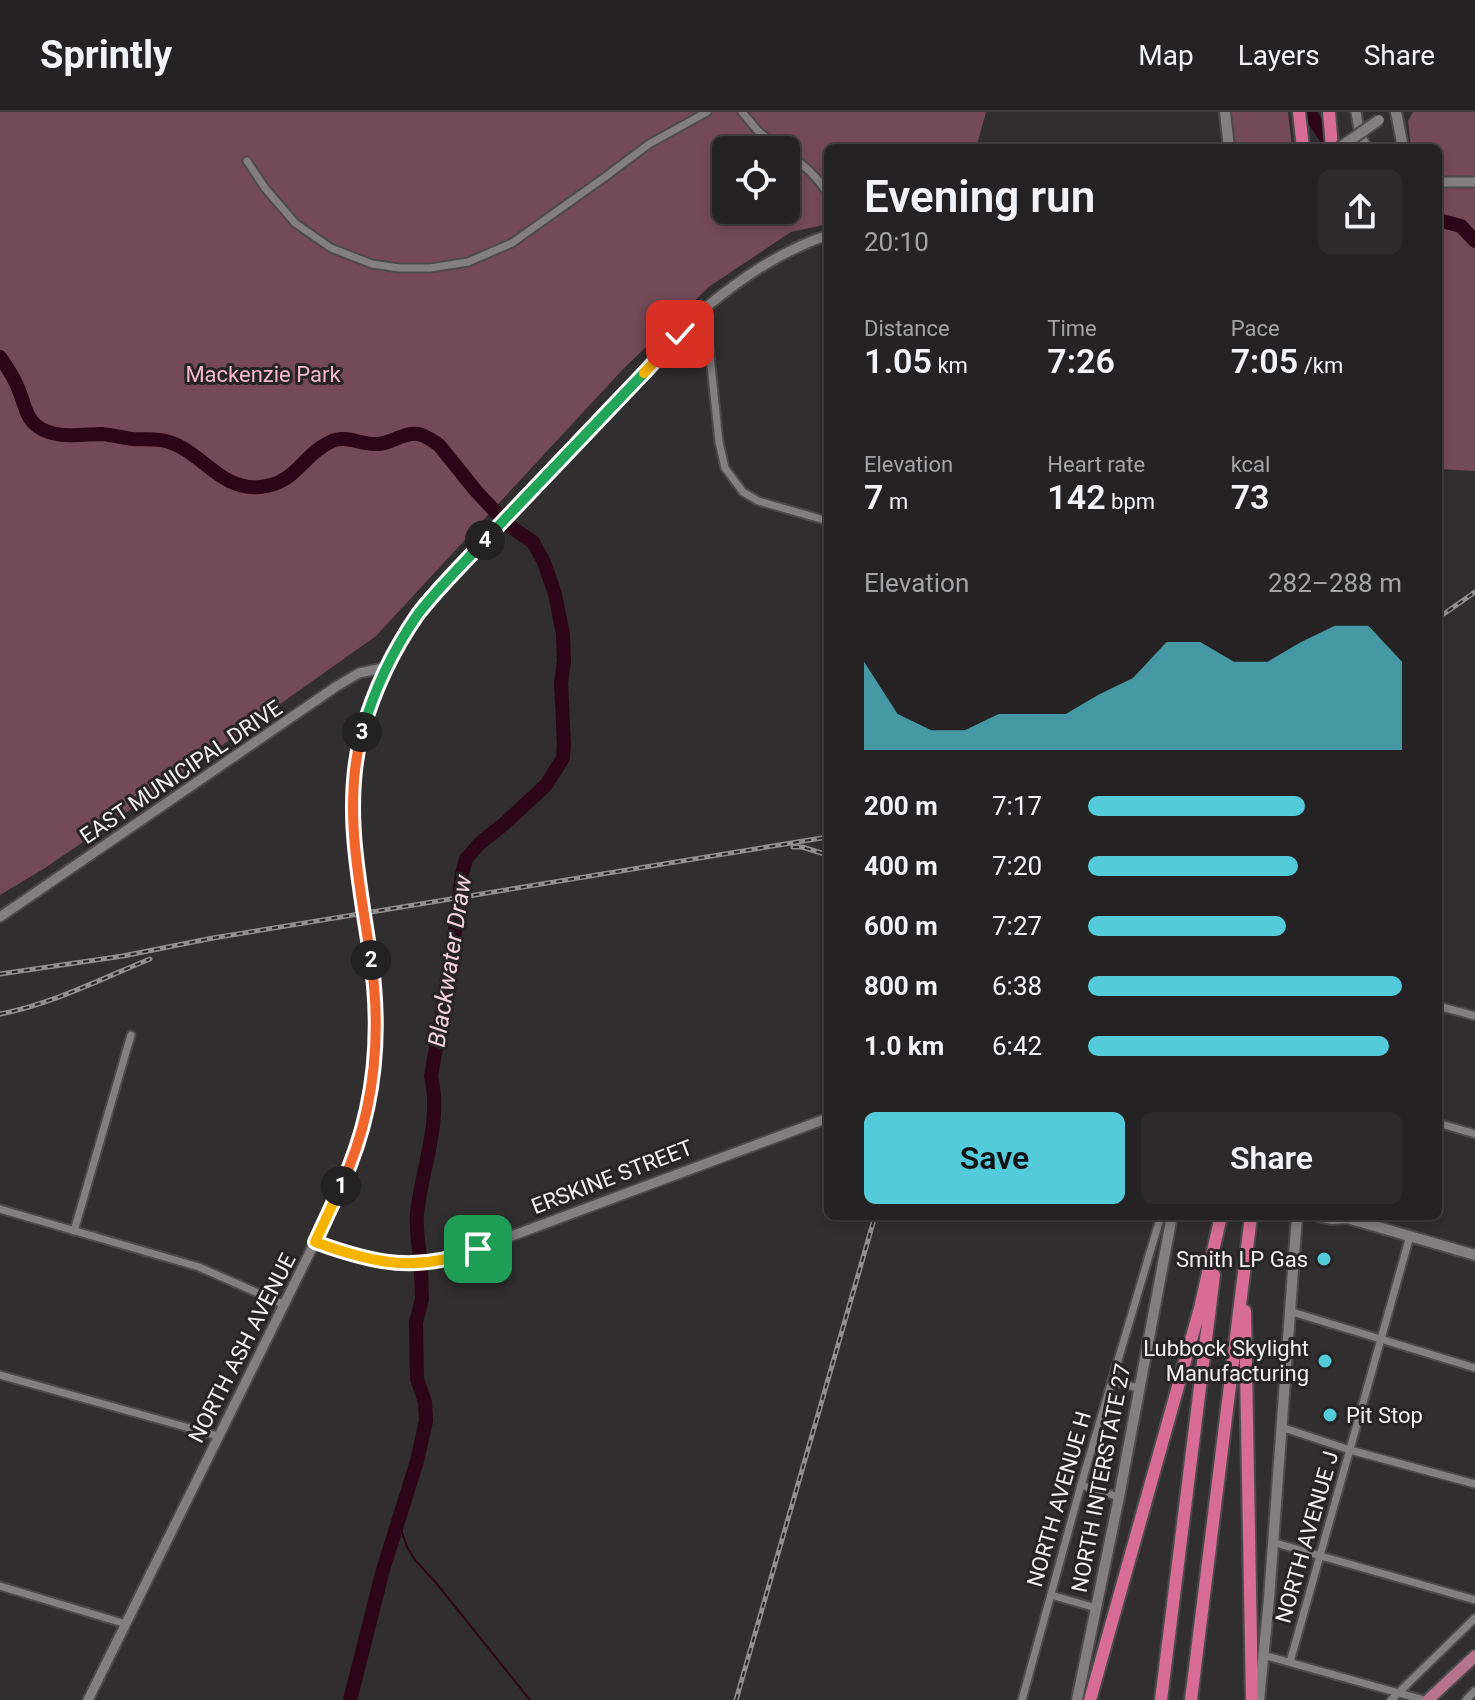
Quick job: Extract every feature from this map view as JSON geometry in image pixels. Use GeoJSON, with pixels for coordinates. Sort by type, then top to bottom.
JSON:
{"type":"FeatureCollection","features":[{"type":"Feature","properties":{"kind":"highway"},"geometry":{"type":"LineString","coordinates":[[1299,112],[1303,144]]}},
{"type":"Feature","properties":{"kind":"highway"},"geometry":{"type":"LineString","coordinates":[[1329,112],[1332,144]]}},
{"type":"Feature","properties":{"kind":"highway"},"geometry":{"type":"LineString","coordinates":[[1090,1700],[1200,1308],[1220,1220]]}},
{"type":"Feature","properties":{"kind":"highway"},"geometry":{"type":"LineString","coordinates":[[1161,1700],[1221,1220]]}},
{"type":"Feature","properties":{"kind":"highway"},"geometry":{"type":"LineString","coordinates":[[1191,1700],[1250,1220]]}},
{"type":"Feature","properties":{"kind":"highway"},"geometry":{"type":"LineString","coordinates":[[1244,1271],[1252,1700]]}},
{"type":"Feature","properties":{"kind":"main road"},"geometry":{"type":"LineString","coordinates":[[1225,112],[1229,144]]}},
{"type":"Feature","properties":{"kind":"main road"},"geometry":{"type":"LineString","coordinates":[[1345,144],[1394,112],[1402,144]]}},
{"type":"Feature","properties":{"kind":"main road","name":"NORTH INTERSTATE 27"},"geometry":{"type":"LineString","coordinates":[[1077,1700],[1171,1220]]}},
{"type":"Feature","properties":{"kind":"main road"},"geometry":{"type":"LineString","coordinates":[[1259,1700],[1297,1220]]}},
{"type":"Feature","properties":{"kind":"main road"},"geometry":{"type":"LineString","coordinates":[[1355,1220],[1475,1255]]}},
{"type":"Feature","properties":{"kind":"main road"},"geometry":{"type":"LineString","coordinates":[[1426,1700],[1475,1656]]}},
{"type":"Feature","properties":{"kind":"street"},"geometry":{"type":"LineString","coordinates":[[247,161],[295,223],[331,248],[372,264],[430,268],[468,262],[512,243],[649,144],[707,112]]}},
{"type":"Feature","properties":{"kind":"street"},"geometry":{"type":"LineString","coordinates":[[742,112],[764,136]]}},
{"type":"Feature","properties":{"kind":"street"},"geometry":{"type":"LineString","coordinates":[[1356,112],[1365,144]]}},
{"type":"Feature","properties":{"kind":"street"},"geometry":{"type":"LineString","coordinates":[[800,162],[824,187]]}},
{"type":"Feature","properties":{"kind":"street"},"geometry":{"type":"LineString","coordinates":[[1442,182],[1475,182]]}},
{"type":"Feature","properties":{"kind":"street","name":"NORTH ASH AVENUE"},"geometry":{"type":"LineString","coordinates":[[88,1700],[315,1242],[350,1167],[369,1104],[376,1036],[374,989],[354,855],[352,812],[360,739],[387,667],[419,613],[705,308],[762,265],[824,237]]}},
{"type":"Feature","properties":{"kind":"street"},"geometry":{"type":"LineString","coordinates":[[705,308],[719,442],[725,468],[743,492],[758,501],[824,520]]}},
{"type":"Feature","properties":{"kind":"street","name":"EAST MUNICIPAL DRIVE"},"geometry":{"type":"LineString","coordinates":[[0,917],[337,686],[359,673],[387,667]]}},
{"type":"Feature","properties":{"kind":"street"},"geometry":{"type":"LineString","coordinates":[[1442,1007],[1475,1016]]}},
{"type":"Feature","properties":{"kind":"street"},"geometry":{"type":"LineString","coordinates":[[74,1231],[131,1035]]}},
{"type":"Feature","properties":{"kind":"street","name":"ERSKINE STREET"},"geometry":{"type":"LineString","coordinates":[[315,1242],[358,1257],[396,1263],[450,1259],[824,1119]]}},
{"type":"Feature","properties":{"kind":"street"},"geometry":{"type":"LineString","coordinates":[[1442,1124],[1475,1134]]}},
{"type":"Feature","properties":{"kind":"street"},"geometry":{"type":"LineString","coordinates":[[0,1209],[199,1267],[285,1305]]}},
{"type":"Feature","properties":{"kind":"street","name":"NORTH AVENUE H"},"geometry":{"type":"LineString","coordinates":[[1022,1700],[1158,1220]]}},
{"type":"Feature","properties":{"kind":"street","name":"NORTH AVENUE J"},"geometry":{"type":"LineString","coordinates":[[1290,1662],[1410,1236]]}},
{"type":"Feature","properties":{"kind":"street"},"geometry":{"type":"LineString","coordinates":[[1289,1311],[1475,1368]]}},
{"type":"Feature","properties":{"kind":"street"},"geometry":{"type":"LineString","coordinates":[[0,1375],[218,1436]]}},
{"type":"Feature","properties":{"kind":"street"},"geometry":{"type":"LineString","coordinates":[[1112,1381],[1138,1388]]}},
{"type":"Feature","properties":{"kind":"street"},"geometry":{"type":"LineString","coordinates":[[1281,1427],[1350,1450],[1475,1484]]}},
{"type":"Feature","properties":{"kind":"street"},"geometry":{"type":"LineString","coordinates":[[1081,1485],[1119,1497]]}},
{"type":"Feature","properties":{"kind":"street"},"geometry":{"type":"LineString","coordinates":[[1272,1542],[1475,1600]]}},
{"type":"Feature","properties":{"kind":"street"},"geometry":{"type":"LineString","coordinates":[[0,1586],[126,1624]]}},
{"type":"Feature","properties":{"kind":"street"},"geometry":{"type":"LineString","coordinates":[[1051,1595],[1096,1608]]}},
{"type":"Feature","properties":{"kind":"street"},"geometry":{"type":"LineString","coordinates":[[1391,1700],[1475,1618]]}},
{"type":"Feature","properties":{"kind":"street"},"geometry":{"type":"LineString","coordinates":[[1263,1655],[1426,1700]]}},
{"type":"Feature","properties":{"kind":"street"},"geometry":{"type":"LineString","coordinates":[[1466,1700],[1475,1691]]}},
{"type":"Feature","properties":{"kind":"green space","name":"Mackenzie Park"},"geometry":{"type":"Polygon","coordinates":[[[0,112],[986,112],[977,144],[824,144],[824,225],[791,232],[710,286],[624,368],[376,636],[159,790],[0,895],[0,112]]]}},
{"type":"Feature","properties":{"kind":"green space"},"geometry":{"type":"Polygon","coordinates":[[[1231,112],[1288,112],[1292,144],[1235,144],[1231,112]]]}},
{"type":"Feature","properties":{"kind":"green space"},"geometry":{"type":"Polygon","coordinates":[[[1413,112],[1475,112],[1475,471],[1442,469],[1442,144],[1411,144],[1408,121],[1413,112]]]}},
{"type":"Feature","properties":{"kind":"waterway"},"geometry":{"type":"LineString","coordinates":[[1309,112],[1330,144]]}},
{"type":"Feature","properties":{"kind":"waterway"},"geometry":{"type":"LineString","coordinates":[[1442,221],[1461,226],[1475,241]]}},
{"type":"Feature","properties":{"kind":"waterway","name":"Blackwater Draw"},"geometry":{"type":"LineString","coordinates":[[0,357],[14,380],[30,418],[44,430],[60,435],[102,434],[165,441],[181,447],[223,477],[246,487],[282,481],[320,448],[336,440],[377,444],[418,434],[439,445],[508,525],[533,542],[544,562],[555,594],[563,634],[563,758],[546,785],[466,859],[431,1076],[433,1127],[417,1213],[420,1257]]}},
{"type":"Feature","properties":{"kind":"waterway","name":"Blackwater Draw"},"geometry":{"type":"LineString","coordinates":[[350,1700],[426,1421],[425,1402],[417,1379],[416,1322],[422,1299],[421,1269]]}},
{"type":"Feature","properties":{"kind":"waterway"},"geometry":{"type":"LineString","coordinates":[[398,1521],[415,1560],[530,1700]]}},
{"type":"Feature","properties":{"kind":"railway"},"geometry":{"type":"LineString","coordinates":[[1442,615],[1475,592]]}},
{"type":"Feature","properties":{"kind":"railway"},"geometry":{"type":"LineString","coordinates":[[0,974],[824,838]]}},
{"type":"Feature","properties":{"kind":"railway"},"geometry":{"type":"LineString","coordinates":[[793,847],[824,854]]}},
{"type":"Feature","properties":{"kind":"railway"},"geometry":{"type":"LineString","coordinates":[[0,1014],[57,997],[150,959]]}},
{"type":"Feature","properties":{"kind":"railway"},"geometry":{"type":"LineString","coordinates":[[736,1700],[874,1220]]}},
{"type":"Feature","properties":{"kind":"place","name":"Smith LP Gas"},"geometry":{"type":"Point","coordinates":[1324,1259]}},
{"type":"Feature","properties":{"kind":"place","name":"Lubbock Skylight Manufacturing"},"geometry":{"type":"Point","coordinates":[1325,1361]}},
{"type":"Feature","properties":{"kind":"place","name":"Pit Stop"},"geometry":{"type":"Point","coordinates":[1330,1415]}},
{"type":"Feature","properties":{"kind":"route"},"geometry":{"type":"LineString","coordinates":[[478,1249],[435,1263],[418,1264],[375,1261],[315,1242],[350,1167],[369,1104],[373,1072],[376,1036],[374,989],[352,831],[360,739],[381,679],[419,613],[680,334]]}}]}
